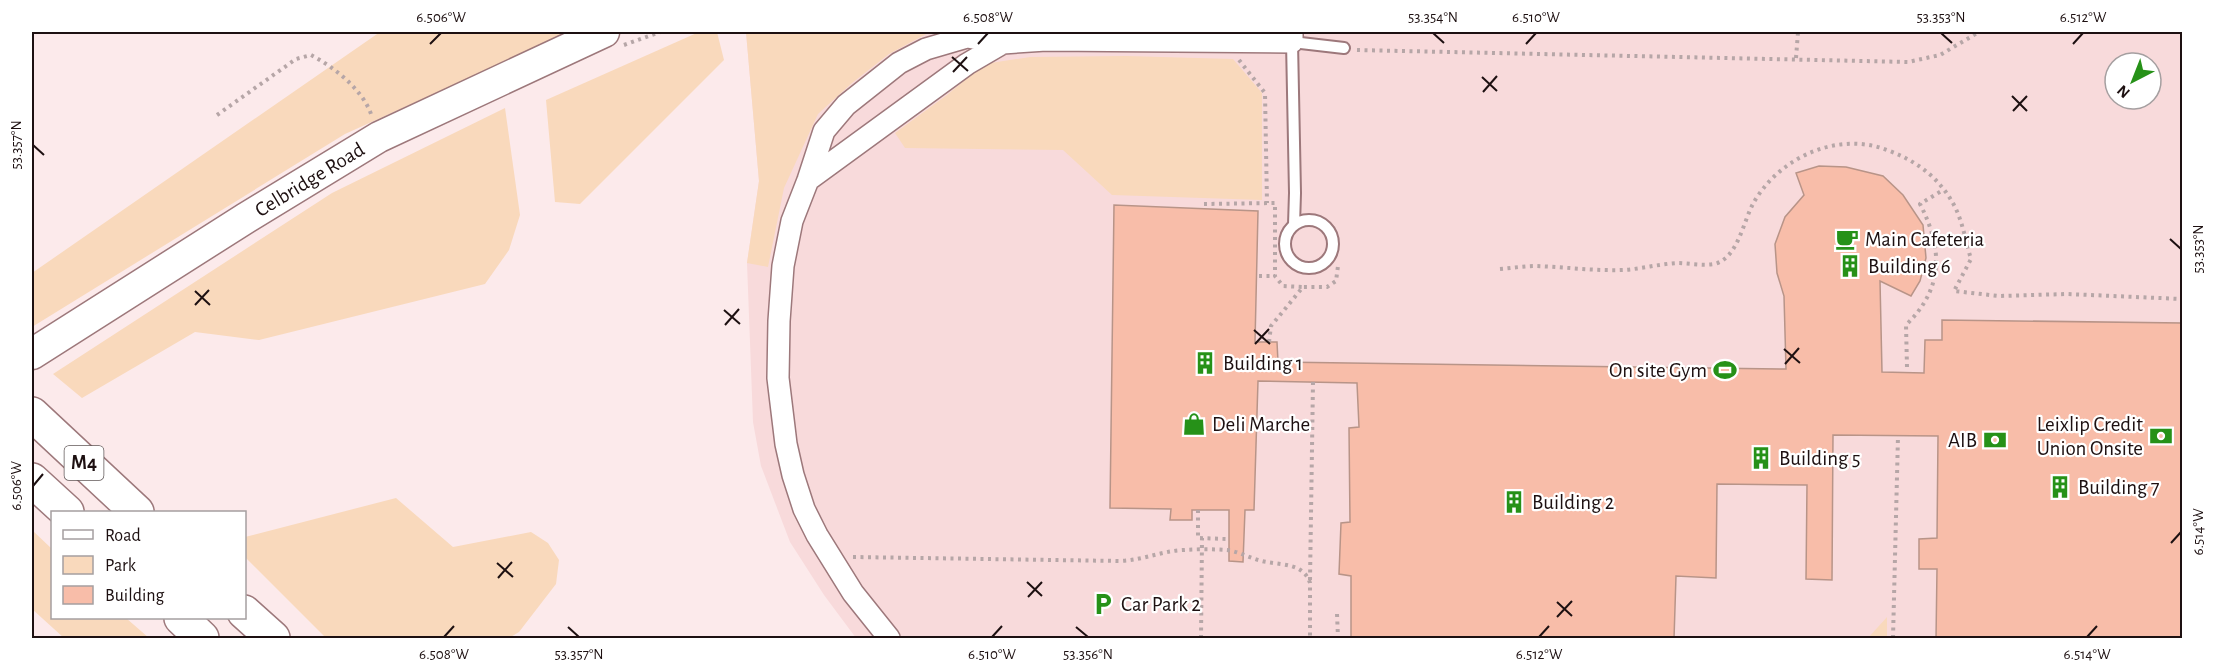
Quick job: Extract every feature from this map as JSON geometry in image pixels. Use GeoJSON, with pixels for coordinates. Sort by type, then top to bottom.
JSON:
{"type":"FeatureCollection","features":[{"type":"Feature","properties":{"kind":"highway","name":"M4"},"geometry":{"type":"LineString","coordinates":[[32,414],[136,511]]}},
{"type":"Feature","properties":{"kind":"highway","name":"M4"},"geometry":{"type":"LineString","coordinates":[[32,480],[65,511]]}},
{"type":"Feature","properties":{"kind":"highway"},"geometry":{"type":"LineString","coordinates":[[246,614],[273,639]]}},
{"type":"Feature","properties":{"kind":"highway"},"geometry":{"type":"LineString","coordinates":[[182,619],[202,639]]}},
{"type":"Feature","properties":{"kind":"main road","name":"Celbridge Road"},"geometry":{"type":"LineString","coordinates":[[32,354],[246,218],[379,138],[613,39]]}},
{"type":"Feature","properties":{"kind":"street"},"geometry":{"type":"LineString","coordinates":[[890,639],[833,564],[804,509],[786,444],[778,378],[783,266],[792,221],[824,131],[846,105],[899,63],[926,49],[967,37],[1003,43],[1046,40],[1238,42],[1292,37]]}},
{"type":"Feature","properties":{"kind":"street"},"geometry":{"type":"LineString","coordinates":[[808,180],[967,64],[1003,43]]}},
{"type":"Feature","properties":{"kind":"lane"},"geometry":{"type":"LineString","coordinates":[[1293,225],[1308,220],[1316,221],[1329,230],[1334,243],[1332,251],[1322,265],[1303,267],[1290,259],[1285,245],[1285,238],[1293,225],[1295,193],[1292,37],[1344,48]]}},
{"type":"Feature","properties":{"kind":"path"},"geometry":{"type":"LineString","coordinates":[[613,39],[660,32]]}},
{"type":"Feature","properties":{"kind":"path"},"geometry":{"type":"LineString","coordinates":[[1796,58],[1798,32]]}},
{"type":"Feature","properties":{"kind":"path"},"geometry":{"type":"LineString","coordinates":[[1344,48],[1423,52],[1908,62],[1940,55],[1980,32]]}},
{"type":"Feature","properties":{"kind":"path"},"geometry":{"type":"LineString","coordinates":[[1238,42],[1238,57],[1241,64],[1265,93],[1267,203]]}},
{"type":"Feature","properties":{"kind":"path"},"geometry":{"type":"LineString","coordinates":[[217,115],[296,59],[311,55],[325,62],[350,85],[367,105],[379,138]]}},
{"type":"Feature","properties":{"kind":"path"},"geometry":{"type":"LineString","coordinates":[[1500,269],[1533,266],[1623,270],[1676,263],[1713,264],[1724,260],[1732,253],[1756,199],[1786,166],[1805,154],[1828,146],[1851,142],[1875,145],[1904,157],[1930,172],[1955,207],[1971,260],[1954,291],[1999,296],[2067,294],[2182,299]]}},
{"type":"Feature","properties":{"kind":"path"},"geometry":{"type":"LineString","coordinates":[[1907,368],[1906,325],[1930,295],[1936,261],[1936,247],[1931,226],[1920,204],[1943,190]]}},
{"type":"Feature","properties":{"kind":"path"},"geometry":{"type":"LineString","coordinates":[[1204,204],[1275,203],[1275,276],[1283,286],[1328,287],[1336,281],[1338,266]]}},
{"type":"Feature","properties":{"kind":"path"},"geometry":{"type":"LineString","coordinates":[[1259,276],[1275,276]]}},
{"type":"Feature","properties":{"kind":"path"},"geometry":{"type":"LineString","coordinates":[[1269,342],[1271,326],[1303,287]]}},
{"type":"Feature","properties":{"kind":"path"},"geometry":{"type":"LineString","coordinates":[[1310,639],[1313,382]]}},
{"type":"Feature","properties":{"kind":"path"},"geometry":{"type":"LineString","coordinates":[[1893,639],[1898,436]]}},
{"type":"Feature","properties":{"kind":"path"},"geometry":{"type":"LineString","coordinates":[[1198,510],[1198,538],[1226,538]]}},
{"type":"Feature","properties":{"kind":"path"},"geometry":{"type":"LineString","coordinates":[[1201,639],[1202,538]]}},
{"type":"Feature","properties":{"kind":"path"},"geometry":{"type":"LineString","coordinates":[[833,564],[844,557],[1134,561],[1169,552],[1226,550],[1264,562],[1300,569],[1308,577],[1310,584]]}},
{"type":"Feature","properties":{"kind":"path"},"geometry":{"type":"LineString","coordinates":[[1337,614],[1338,639]]}},
{"type":"Feature","properties":{"kind":"shaded area"},"geometry":{"type":"Polygon","coordinates":[[[746,32],[2182,32],[2182,638],[856,638],[824,595],[790,542],[761,466],[753,422],[747,263],[759,181],[746,32]]]}},
{"type":"Feature","properties":{"kind":"green space"},"geometry":{"type":"Polygon","coordinates":[[[380,32],[571,32],[345,134],[32,327],[32,273],[380,32]]]}},
{"type":"Feature","properties":{"kind":"green space"},"geometry":{"type":"Polygon","coordinates":[[[699,32],[717,32],[724,60],[580,204],[555,202],[546,100],[699,32]]]}},
{"type":"Feature","properties":{"kind":"green space"},"geometry":{"type":"Polygon","coordinates":[[[746,32],[930,32],[889,54],[818,114],[784,188],[768,267],[747,263],[759,181],[746,32]]]}},
{"type":"Feature","properties":{"kind":"green space"},"geometry":{"type":"Polygon","coordinates":[[[1126,56],[1233,59],[1262,93],[1262,200],[1112,195],[1063,150],[905,148],[895,133],[947,95],[984,64],[1030,57],[1126,56]]]}},
{"type":"Feature","properties":{"kind":"green space"},"geometry":{"type":"Polygon","coordinates":[[[505,108],[520,215],[509,250],[485,284],[259,340],[195,332],[82,398],[53,374],[332,193],[505,108]]]}},
{"type":"Feature","properties":{"kind":"green space"},"geometry":{"type":"Polygon","coordinates":[[[396,498],[453,547],[531,532],[548,543],[559,560],[556,584],[519,632],[509,638],[326,638],[246,558],[246,537],[396,498]]]}},
{"type":"Feature","properties":{"kind":"green space"},"geometry":{"type":"Polygon","coordinates":[[[32,530],[51,548],[51,619],[127,619],[149,638],[64,638],[32,609],[32,530]]]}},
{"type":"Feature","properties":{"kind":"green space"},"geometry":{"type":"Polygon","coordinates":[[[1887,617],[1887,638],[1868,638],[1887,617]]]}},
{"type":"Feature","properties":{"kind":"building"},"geometry":{"type":"Polygon","coordinates":[[[1819,166],[1846,167],[1883,176],[1903,195],[1923,225],[1926,258],[1920,281],[1911,296],[1880,281],[1882,372],[1924,373],[1925,340],[1942,340],[1942,320],[2182,323],[2182,639],[1936,639],[1937,569],[1919,569],[1919,539],[1937,538],[1938,436],[1833,435],[1832,580],[1806,579],[1807,485],[1717,484],[1716,578],[1676,576],[1674,639],[1351,639],[1351,576],[1339,574],[1341,523],[1350,522],[1349,428],[1359,427],[1357,383],[1258,381],[1254,510],[1245,510],[1243,562],[1229,561],[1229,510],[1192,510],[1192,520],[1170,520],[1171,509],[1110,508],[1114,205],[1258,211],[1255,342],[1277,342],[1278,362],[1786,369],[1784,296],[1777,273],[1775,244],[1785,217],[1804,195],[1796,173],[1819,166]]]}},
{"type":"Feature","properties":{"kind":"place","name":"Main Cafeteria"},"geometry":{"type":"Point","coordinates":[1847,239]}},
{"type":"Feature","properties":{"kind":"place","name":"Building 6"},"geometry":{"type":"Point","coordinates":[1850,266]}},
{"type":"Feature","properties":{"kind":"place","name":"Building 1"},"geometry":{"type":"Point","coordinates":[1205,363]}},
{"type":"Feature","properties":{"kind":"place","name":"On site Gym"},"geometry":{"type":"Point","coordinates":[1725,370]}},
{"type":"Feature","properties":{"kind":"place","name":"Deli Marche"},"geometry":{"type":"Point","coordinates":[1194,424]}},
{"type":"Feature","properties":{"kind":"place","name":"Leixlip Credit Union Onsite"},"geometry":{"type":"Point","coordinates":[2161,436]}},
{"type":"Feature","properties":{"kind":"place","name":"AIB"},"geometry":{"type":"Point","coordinates":[1995,440]}},
{"type":"Feature","properties":{"kind":"place","name":"Building 5"},"geometry":{"type":"Point","coordinates":[1761,458]}},
{"type":"Feature","properties":{"kind":"place","name":"Building 7"},"geometry":{"type":"Point","coordinates":[2060,487]}},
{"type":"Feature","properties":{"kind":"place","name":"Building 2"},"geometry":{"type":"Point","coordinates":[1514,502]}},
{"type":"Feature","properties":{"kind":"place","name":"Car Park 2"},"geometry":{"type":"Point","coordinates":[1103,604]}}]}
